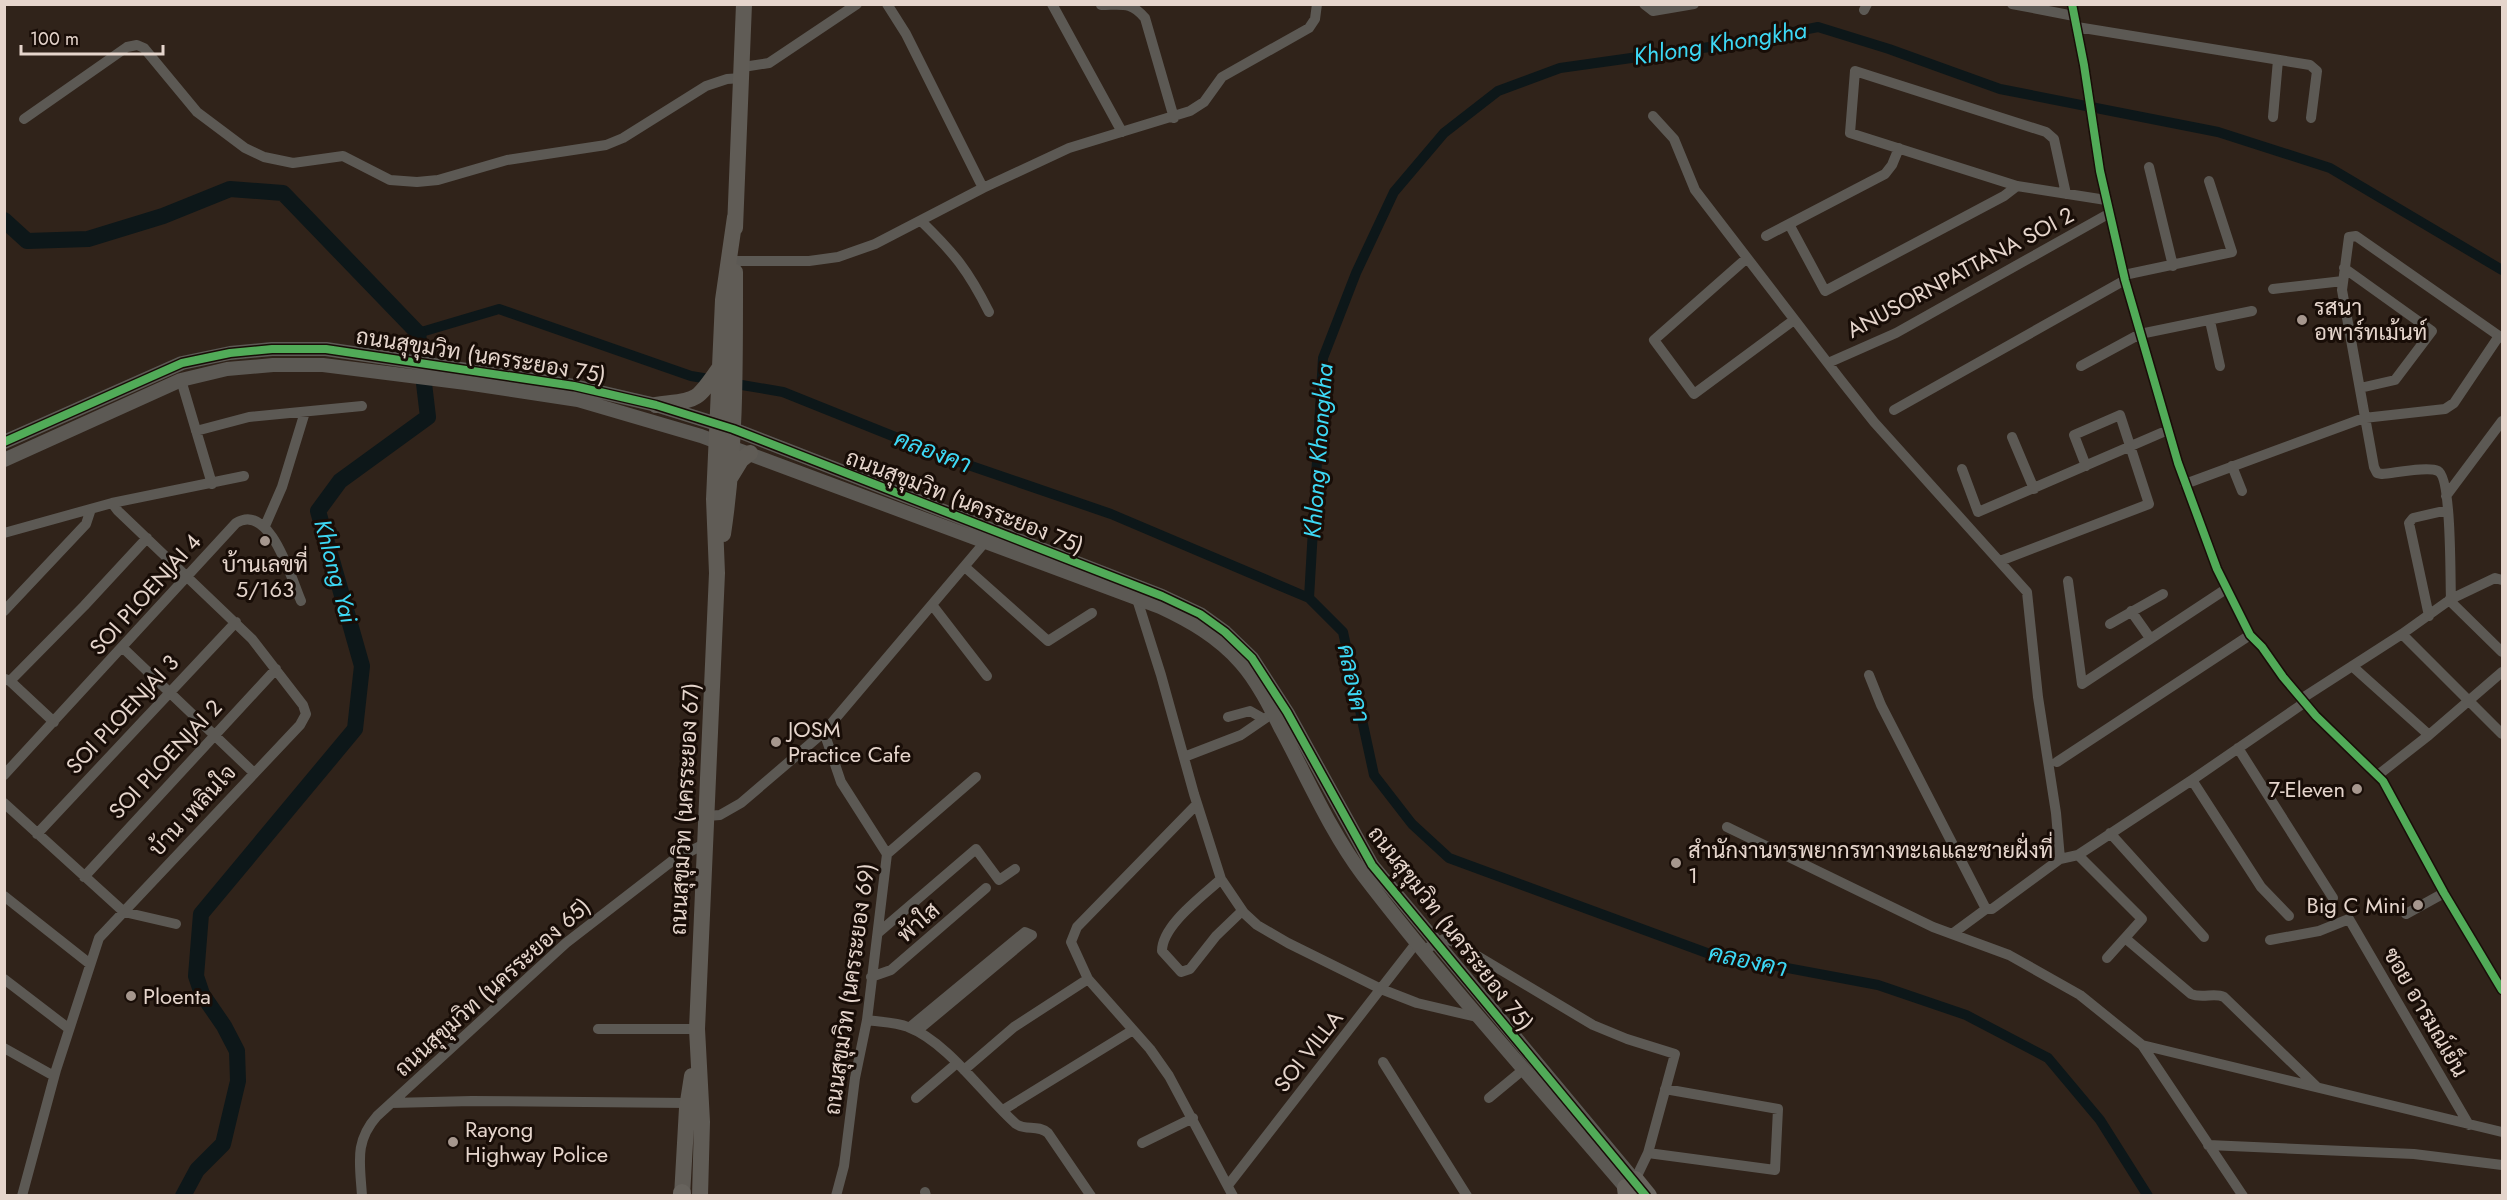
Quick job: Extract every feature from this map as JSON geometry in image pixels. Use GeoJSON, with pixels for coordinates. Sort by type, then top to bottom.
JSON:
{"type":"FeatureCollection","features":[{"type":"Feature","properties":{"kind":"main road"},"geometry":{"type":"LineString","coordinates":[[726,405],[735,261],[744,4]]}},
{"type":"Feature","properties":{"kind":"main road"},"geometry":{"type":"LineString","coordinates":[[656,405],[693,400],[703,391],[720,367],[728,346],[723,300],[735,217]]}},
{"type":"Feature","properties":{"kind":"main road"},"geometry":{"type":"LineString","coordinates":[[720,367],[726,405]]}},
{"type":"Feature","properties":{"kind":"main road","name":"ถนนสุขุมวิท (นครระยอง 67)"},"geometry":{"type":"LineString","coordinates":[[687,1195],[702,1122],[697,1029],[717,573],[714,499],[724,444],[726,405]]}},
{"type":"Feature","properties":{"kind":"main road","name":"ถนนสุขุมวิท (นครระยอง 67)"},"geometry":{"type":"LineString","coordinates":[[717,573],[729,480],[724,444]]}},
{"type":"Feature","properties":{"kind":"main road"},"geometry":{"type":"LineString","coordinates":[[729,480],[741,460],[750,453]]}},
{"type":"Feature","properties":{"kind":"main road","name":"ถนนสุขุมวิท (นครระยอง 67)"},"geometry":{"type":"LineString","coordinates":[[687,1195],[688,1103],[698,1048]]}},
{"type":"Feature","properties":{"kind":"main road"},"geometry":{"type":"LineString","coordinates":[[1630,1190],[1647,1196]]}},
{"type":"Feature","properties":{"kind":"street"},"geometry":{"type":"LineString","coordinates":[[24,119],[128,47],[137,45],[150,53],[197,112],[245,148],[273,160],[293,163],[343,156],[354,159],[390,180],[417,182],[438,180],[507,160],[606,145],[623,138],[706,86],[769,63],[857,4]]}},
{"type":"Feature","properties":{"kind":"street"},"geometry":{"type":"LineString","coordinates":[[887,4],[899,19],[983,188]]}},
{"type":"Feature","properties":{"kind":"street"},"geometry":{"type":"LineString","coordinates":[[1052,4],[1122,132]]}},
{"type":"Feature","properties":{"kind":"street"},"geometry":{"type":"LineString","coordinates":[[735,261],[809,261],[838,257],[875,244],[983,188],[1069,148],[1174,118],[1197,108],[1222,77],[1309,28],[1315,19],[1317,4]]}},
{"type":"Feature","properties":{"kind":"street"},"geometry":{"type":"LineString","coordinates":[[1644,4],[1653,11],[1694,4]]}},
{"type":"Feature","properties":{"kind":"street"},"geometry":{"type":"LineString","coordinates":[[2012,4],[2076,22],[2310,65],[2317,71],[2311,118]]}},
{"type":"Feature","properties":{"kind":"street"},"geometry":{"type":"LineString","coordinates":[[2072,4],[2085,64],[2106,200],[2140,334],[2185,484],[2226,589],[2250,635],[2262,647],[2302,701],[2383,782],[2444,893],[2502,990]]}},
{"type":"Feature","properties":{"kind":"street"},"geometry":{"type":"LineString","coordinates":[[1101,5],[1136,7],[1145,18],[1174,118]]}},
{"type":"Feature","properties":{"kind":"street"},"geometry":{"type":"LineString","coordinates":[[2273,117],[2278,60]]}},
{"type":"Feature","properties":{"kind":"street"},"geometry":{"type":"LineString","coordinates":[[2066,194],[2054,139],[2046,132],[1856,71],[1850,133],[2017,186],[2066,194],[2106,200]]}},
{"type":"Feature","properties":{"kind":"street"},"geometry":{"type":"LineString","coordinates":[[1653,116],[1674,139],[1695,190],[1874,422],[2023,586],[2030,602],[2038,697],[2056,813],[2060,859]]}},
{"type":"Feature","properties":{"kind":"street"},"geometry":{"type":"LineString","coordinates":[[1766,236],[1885,174],[1892,165],[1899,148]]}},
{"type":"Feature","properties":{"kind":"street"},"geometry":{"type":"LineString","coordinates":[[2149,167],[2173,266]]}},
{"type":"Feature","properties":{"kind":"street"},"geometry":{"type":"LineString","coordinates":[[1894,410],[2125,277],[2232,252],[2209,181]]}},
{"type":"Feature","properties":{"kind":"street"},"geometry":{"type":"LineString","coordinates":[[1790,224],[1825,291],[2004,196],[2017,186]]}},
{"type":"Feature","properties":{"kind":"street","name":"ANUSORNPATTANA SOI 2"},"geometry":{"type":"LineString","coordinates":[[1828,363],[1896,333],[2110,213]]}},
{"type":"Feature","properties":{"kind":"street"},"geometry":{"type":"LineString","coordinates":[[921,221],[953,252],[971,277],[989,312]]}},
{"type":"Feature","properties":{"kind":"street"},"geometry":{"type":"LineString","coordinates":[[2185,484],[2364,418],[2437,411],[2450,406],[2501,337],[2356,236],[2349,237],[2347,241],[2342,290],[2364,418],[2377,473],[2430,469],[2444,476],[2448,510],[2450,599],[2502,652]]}},
{"type":"Feature","properties":{"kind":"street"},"geometry":{"type":"LineString","coordinates":[[1747,258],[1654,340],[1694,394],[1794,320]]}},
{"type":"Feature","properties":{"kind":"street"},"geometry":{"type":"LineString","coordinates":[[2344,268],[2432,332],[2395,380],[2360,388]]}},
{"type":"Feature","properties":{"kind":"street"},"geometry":{"type":"LineString","coordinates":[[2273,289],[2343,281]]}},
{"type":"Feature","properties":{"kind":"street"},"geometry":{"type":"LineString","coordinates":[[2081,366],[2140,334],[2252,311]]}},
{"type":"Feature","properties":{"kind":"street"},"geometry":{"type":"LineString","coordinates":[[2210,321],[2220,366]]}},
{"type":"Feature","properties":{"kind":"street","name":"ถนนสุขุมวิท (นครระยอง 75)"},"geometry":{"type":"LineString","coordinates":[[11,439],[182,363],[230,353],[272,349],[326,349],[574,386],[656,405],[725,427],[1162,596],[1200,614],[1225,632],[1252,658],[1272,687],[1372,865],[1425,945],[1481,1018],[1630,1190]]}},
{"type":"Feature","properties":{"kind":"street","name":"ถนนสุขุมวิท (นครระยอง 75)"},"geometry":{"type":"LineString","coordinates":[[4,460],[181,380],[227,369],[273,365],[323,365],[578,400],[631,414],[750,453],[985,542],[1136,596],[1194,623],[1217,640],[1242,664],[1269,716],[1361,872],[1630,1190]]}},
{"type":"Feature","properties":{"kind":"street"},"geometry":{"type":"LineString","coordinates":[[181,380],[212,484]]}},
{"type":"Feature","properties":{"kind":"street"},"geometry":{"type":"LineString","coordinates":[[196,431],[249,417],[362,406]]}},
{"type":"Feature","properties":{"kind":"street"},"geometry":{"type":"LineString","coordinates":[[301,601],[272,534],[265,526],[282,487],[305,412]]}},
{"type":"Feature","properties":{"kind":"street"},"geometry":{"type":"LineString","coordinates":[[2000,561],[2149,504],[2120,414],[2074,435],[2086,466]]}},
{"type":"Feature","properties":{"kind":"street"},"geometry":{"type":"LineString","coordinates":[[2446,496],[2502,421]]}},
{"type":"Feature","properties":{"kind":"street"},"geometry":{"type":"LineString","coordinates":[[1962,469],[1978,512],[2168,430]]}},
{"type":"Feature","properties":{"kind":"street"},"geometry":{"type":"LineString","coordinates":[[2012,437],[2034,489]]}},
{"type":"Feature","properties":{"kind":"street"},"geometry":{"type":"LineString","coordinates":[[11,439],[23,452]]}},
{"type":"Feature","properties":{"kind":"street"},"geometry":{"type":"LineString","coordinates":[[2232,466],[2242,490]]}},
{"type":"Feature","properties":{"kind":"street"},"geometry":{"type":"LineString","coordinates":[[4,533],[112,503],[244,476]]}},
{"type":"Feature","properties":{"kind":"street"},"geometry":{"type":"LineString","coordinates":[[112,503],[236,622],[276,669]]}},
{"type":"Feature","properties":{"kind":"street"},"geometry":{"type":"LineString","coordinates":[[4,611],[86,524],[91,509]]}},
{"type":"Feature","properties":{"kind":"street"},"geometry":{"type":"LineString","coordinates":[[2428,616],[2409,523],[2413,518],[2448,510]]}},
{"type":"Feature","properties":{"kind":"street","name":"SOI PLOENJAI 4"},"geometry":{"type":"LineString","coordinates":[[4,775],[236,523],[245,519],[265,526]]}},
{"type":"Feature","properties":{"kind":"street"},"geometry":{"type":"LineString","coordinates":[[54,722],[7,680],[84,606],[147,538]]}},
{"type":"Feature","properties":{"kind":"street"},"geometry":{"type":"LineString","coordinates":[[707,816],[720,814],[741,804],[824,732],[985,542]]}},
{"type":"Feature","properties":{"kind":"street"},"geometry":{"type":"LineString","coordinates":[[965,567],[1048,641],[1092,613]]}},
{"type":"Feature","properties":{"kind":"street"},"geometry":{"type":"LineString","coordinates":[[1952,934],[1986,909],[1992,909],[2060,859],[2078,855],[2192,780],[2450,599],[2499,579]]}},
{"type":"Feature","properties":{"kind":"street"},"geometry":{"type":"LineString","coordinates":[[2068,581],[2082,684],[2226,589]]}},
{"type":"Feature","properties":{"kind":"street"},"geometry":{"type":"LineString","coordinates":[[2110,624],[2163,594]]}},
{"type":"Feature","properties":{"kind":"street"},"geometry":{"type":"LineString","coordinates":[[1136,596],[1221,879],[1242,911],[1257,926],[1381,989],[1417,1003],[1481,1018]]}},
{"type":"Feature","properties":{"kind":"street"},"geometry":{"type":"LineString","coordinates":[[933,606],[987,676]]}},
{"type":"Feature","properties":{"kind":"street"},"geometry":{"type":"LineString","coordinates":[[2131,611],[2150,638]]}},
{"type":"Feature","properties":{"kind":"street","name":"SOI PLOENJAI 3"},"geometry":{"type":"LineString","coordinates":[[38,834],[168,692],[236,622]]}},
{"type":"Feature","properties":{"kind":"street"},"geometry":{"type":"LineString","coordinates":[[2402,634],[2502,734]]}},
{"type":"Feature","properties":{"kind":"street"},"geometry":{"type":"LineString","coordinates":[[2057,762],[2250,635]]}},
{"type":"Feature","properties":{"kind":"street"},"geometry":{"type":"LineString","coordinates":[[122,647],[254,773]]}},
{"type":"Feature","properties":{"kind":"street"},"geometry":{"type":"LineString","coordinates":[[2352,666],[2429,735]]}},
{"type":"Feature","properties":{"kind":"street","name":"บ้าน เพลินใจ"},"geometry":{"type":"LineString","coordinates":[[90,964],[104,932],[300,724],[306,714],[303,705],[276,669]]}},
{"type":"Feature","properties":{"kind":"street","name":"SOI PLOENJAI 2"},"geometry":{"type":"LineString","coordinates":[[84,877],[276,669]]}},
{"type":"Feature","properties":{"kind":"street"},"geometry":{"type":"LineString","coordinates":[[2378,775],[2429,735],[2502,672]]}},
{"type":"Feature","properties":{"kind":"street"},"geometry":{"type":"LineString","coordinates":[[1869,675],[1881,705],[1986,909]]}},
{"type":"Feature","properties":{"kind":"street"},"geometry":{"type":"LineString","coordinates":[[1228,717],[1250,711],[1269,716]]}},
{"type":"Feature","properties":{"kind":"street"},"geometry":{"type":"LineString","coordinates":[[1184,757],[1241,735],[1269,716]]}},
{"type":"Feature","properties":{"kind":"street","name":"ถนนสุขุมวิท (นครระยอง 69)"},"geometry":{"type":"LineString","coordinates":[[824,732],[841,782],[887,854],[867,1020],[855,1078],[844,1166],[836,1196]]}},
{"type":"Feature","properties":{"kind":"street"},"geometry":{"type":"LineString","coordinates":[[2238,748],[2333,898]]}},
{"type":"Feature","properties":{"kind":"street"},"geometry":{"type":"LineString","coordinates":[[887,854],[976,777]]}},
{"type":"Feature","properties":{"kind":"street"},"geometry":{"type":"LineString","coordinates":[[2192,780],[2261,887],[2289,916]]}},
{"type":"Feature","properties":{"kind":"street"},"geometry":{"type":"LineString","coordinates":[[4,803],[124,912],[176,924]]}},
{"type":"Feature","properties":{"kind":"street"},"geometry":{"type":"LineString","coordinates":[[1197,804],[1075,930],[1071,938],[1071,946],[1088,979],[1169,1076],[1229,1184],[1233,1196]]}},
{"type":"Feature","properties":{"kind":"street"},"geometry":{"type":"LineString","coordinates":[[1727,827],[1933,927],[2009,955],[2080,995],[2142,1045],[2242,1196]]}},
{"type":"Feature","properties":{"kind":"street"},"geometry":{"type":"LineString","coordinates":[[2110,834],[2204,937]]}},
{"type":"Feature","properties":{"kind":"street","name":"ถนนสุขุมวิท (นครระยอง 65)"},"geometry":{"type":"LineString","coordinates":[[362,1196],[361,1141],[369,1125],[566,943],[672,861],[706,843]]}},
{"type":"Feature","properties":{"kind":"street"},"geometry":{"type":"LineString","coordinates":[[878,933],[976,849],[999,880],[1014,869]]}},
{"type":"Feature","properties":{"kind":"street"},"geometry":{"type":"LineString","coordinates":[[2078,855],[2142,919],[2107,958]]}},
{"type":"Feature","properties":{"kind":"street"},"geometry":{"type":"LineString","coordinates":[[1221,879],[1175,922],[1162,941],[1162,951],[1181,972],[1190,969],[1216,936],[1242,911]]}},
{"type":"Feature","properties":{"kind":"street","name":"พ้าใส"},"geometry":{"type":"LineString","coordinates":[[871,977],[891,970],[986,888]]}},
{"type":"Feature","properties":{"kind":"street"},"geometry":{"type":"LineString","coordinates":[[2406,914],[2444,893]]}},
{"type":"Feature","properties":{"kind":"street"},"geometry":{"type":"LineString","coordinates":[[4,896],[90,964],[68,1028],[22,1196]]}},
{"type":"Feature","properties":{"kind":"street","name":"ซอย อารมณ์เย็น"},"geometry":{"type":"LineString","coordinates":[[2270,940],[2319,931],[2349,919],[2469,1125]]}},
{"type":"Feature","properties":{"kind":"street"},"geometry":{"type":"LineString","coordinates":[[913,1029],[1032,935],[1025,932],[959,991]]}},
{"type":"Feature","properties":{"kind":"street"},"geometry":{"type":"LineString","coordinates":[[2125,938],[2191,994],[2200,996],[2217,994],[2224,997],[2317,1088]]}},
{"type":"Feature","properties":{"kind":"street"},"geometry":{"type":"LineString","coordinates":[[1425,945],[1443,939],[1454,942],[1593,1025],[1627,1039],[1675,1054],[1648,1153],[1630,1190]]}},
{"type":"Feature","properties":{"kind":"street","name":"SOI VILLA"},"geometry":{"type":"LineString","coordinates":[[1229,1184],[1381,989],[1425,945]]}},
{"type":"Feature","properties":{"kind":"street"},"geometry":{"type":"LineString","coordinates":[[4,979],[68,1028]]}},
{"type":"Feature","properties":{"kind":"street"},"geometry":{"type":"LineString","coordinates":[[916,1098],[1014,1027],[1088,979]]}},
{"type":"Feature","properties":{"kind":"street"},"geometry":{"type":"LineString","coordinates":[[867,1020],[913,1029],[960,1066],[1020,1128],[1041,1128],[1048,1133],[1091,1196]]}},
{"type":"Feature","properties":{"kind":"street"},"geometry":{"type":"LineString","coordinates":[[598,1029],[697,1029]]}},
{"type":"Feature","properties":{"kind":"street"},"geometry":{"type":"LineString","coordinates":[[1003,1110],[1132,1030]]}},
{"type":"Feature","properties":{"kind":"street"},"geometry":{"type":"LineString","coordinates":[[2142,1045],[2502,1132]]}},
{"type":"Feature","properties":{"kind":"street"},"geometry":{"type":"LineString","coordinates":[[4,1048],[54,1076]]}},
{"type":"Feature","properties":{"kind":"street"},"geometry":{"type":"LineString","coordinates":[[1383,1062],[1467,1196]]}},
{"type":"Feature","properties":{"kind":"street"},"geometry":{"type":"LineString","coordinates":[[1489,1098],[1524,1069]]}},
{"type":"Feature","properties":{"kind":"street"},"geometry":{"type":"LineString","coordinates":[[1648,1153],[1775,1170],[1778,1109],[1665,1089]]}},
{"type":"Feature","properties":{"kind":"street"},"geometry":{"type":"LineString","coordinates":[[391,1103],[472,1101],[688,1103]]}},
{"type":"Feature","properties":{"kind":"street"},"geometry":{"type":"LineString","coordinates":[[1142,1143],[1193,1118]]}},
{"type":"Feature","properties":{"kind":"street"},"geometry":{"type":"LineString","coordinates":[[2208,1145],[2414,1154],[2502,1165]]}},
{"type":"Feature","properties":{"kind":"waterway","name":"Khlong Khongkha"},"geometry":{"type":"LineString","coordinates":[[1309,598],[1323,358],[1356,273],[1394,192],[1444,133],[1498,91],[1560,68],[1738,43],[1818,27],[1889,49],[2000,89],[2218,132],[2330,168],[2502,270]]}},
{"type":"Feature","properties":{"kind":"waterway","name":"Khlong Yai"},"geometry":{"type":"LineString","coordinates":[[4,220],[27,241],[88,239],[163,216],[230,189],[283,193],[418,333],[428,417],[340,481],[318,511],[362,666],[355,729],[201,914],[196,976],[202,994],[224,1026],[237,1051],[238,1081],[223,1144],[197,1170],[183,1196]]}},
{"type":"Feature","properties":{"kind":"waterway","name":"คลองคา"},"geometry":{"type":"LineString","coordinates":[[418,333],[499,309],[691,376],[715,380]]}},
{"type":"Feature","properties":{"kind":"waterway","name":"คลองคา"},"geometry":{"type":"LineString","coordinates":[[730,383],[783,392],[945,457],[1111,514],[1309,598],[1343,632],[1374,775],[1412,824],[1449,858],[1707,953],[1878,985],[1966,1015],[2048,1058],[2100,1120],[2148,1196]]}},
{"type":"Feature","properties":{"kind":"cycle path"},"geometry":{"type":"LineString","coordinates":[[2072,4],[2100,171],[2125,280],[2178,463],[2217,569],[2250,635],[2316,716],[2383,781],[2444,893],[2502,990]]}},
{"type":"Feature","properties":{"kind":"cycle path"},"geometry":{"type":"LineString","coordinates":[[4,442],[182,363],[230,353],[272,349],[326,349],[574,386],[656,405],[733,429],[1162,596],[1200,614],[1225,632],[1252,658],[1287,712],[1372,865],[1646,1196]]}},
{"type":"Feature","properties":{"kind":"place","name":"รสนา อพาร์ทเม้นท์"},"geometry":{"type":"Point","coordinates":[2302,320]}},
{"type":"Feature","properties":{"kind":"place","name":"บ้านเลขที่ 5/163"},"geometry":{"type":"Point","coordinates":[265,541]}},
{"type":"Feature","properties":{"kind":"place","name":"JOSM Practice Cafe"},"geometry":{"type":"Point","coordinates":[776,742]}},
{"type":"Feature","properties":{"kind":"place","name":"7-Eleven"},"geometry":{"type":"Point","coordinates":[2357,789]}},
{"type":"Feature","properties":{"kind":"place","name":"สำนักงานทรพยากรทางทะเลและชายฝั่งที่ 1"},"geometry":{"type":"Point","coordinates":[1676,863]}},
{"type":"Feature","properties":{"kind":"place","name":"Big C Mini"},"geometry":{"type":"Point","coordinates":[2418,905]}},
{"type":"Feature","properties":{"kind":"place","name":"Ploenta"},"geometry":{"type":"Point","coordinates":[131,996]}},
{"type":"Feature","properties":{"kind":"place","name":"Rayong Highway Police"},"geometry":{"type":"Point","coordinates":[453,1142]}}]}
